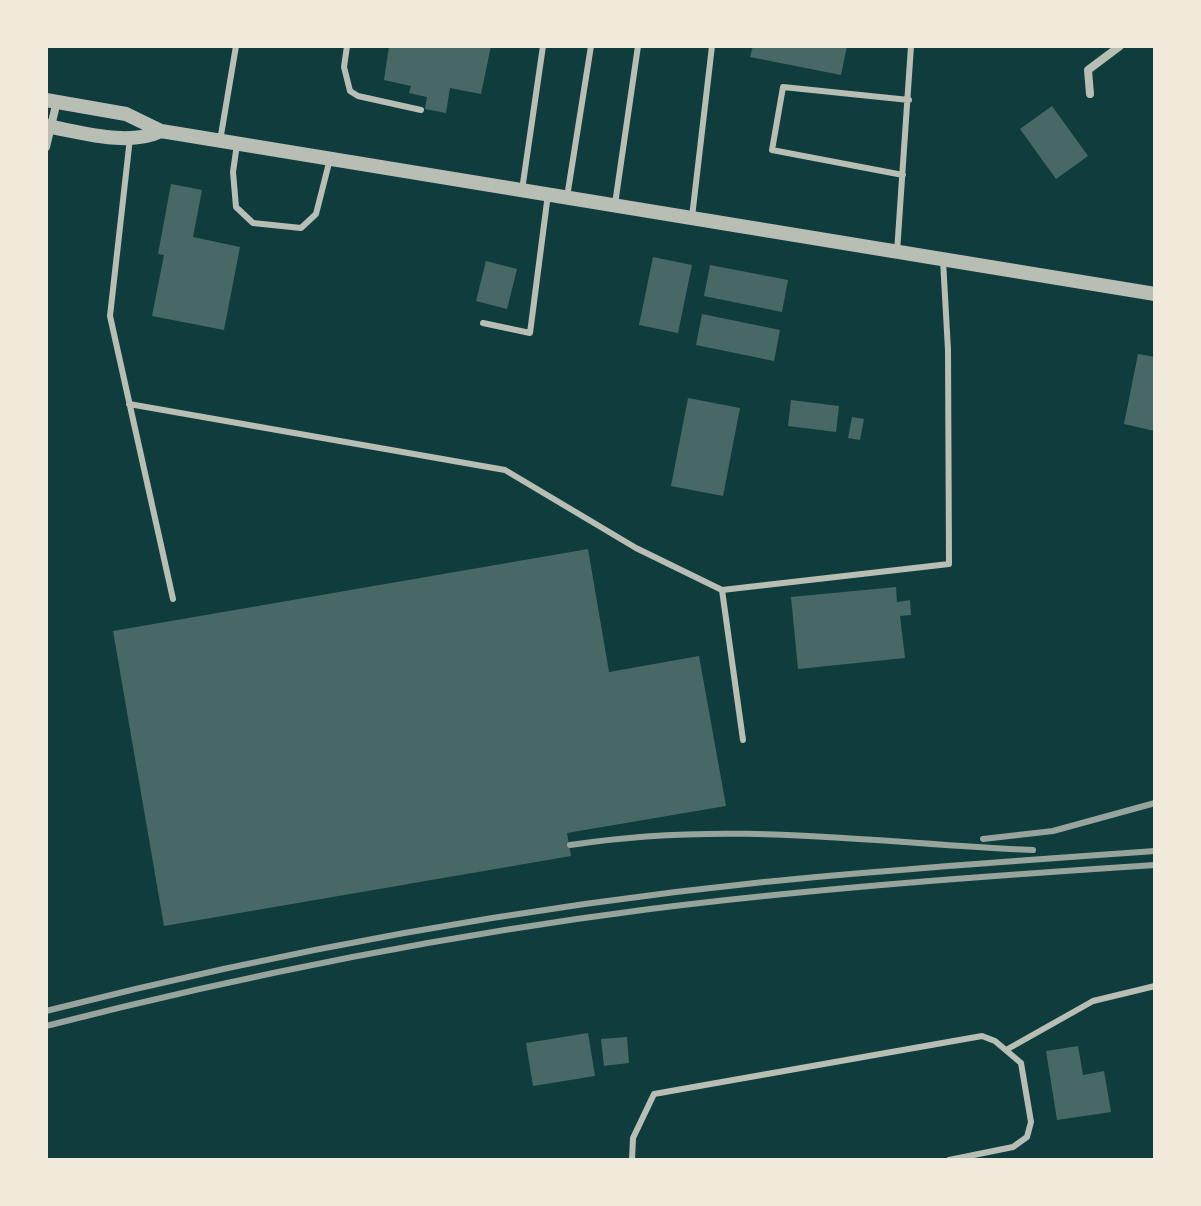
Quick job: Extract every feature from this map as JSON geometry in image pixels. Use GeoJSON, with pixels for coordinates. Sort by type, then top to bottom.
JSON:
{"type":"FeatureCollection","features":[{"type":"Feature","properties":{"kind":"street"},"geometry":{"type":"LineString","coordinates":[[1090,94],[1088,70],[1120,46]]}},
{"type":"Feature","properties":{"kind":"street"},"geometry":{"type":"LineString","coordinates":[[46,147],[51,100],[126,114],[161,131],[1155,294]]}},
{"type":"Feature","properties":{"kind":"street"},"geometry":{"type":"LineString","coordinates":[[48,126],[130,138],[150,137],[161,131]]}},
{"type":"Feature","properties":{"kind":"lane"},"geometry":{"type":"LineString","coordinates":[[220,141],[236,46]]}},
{"type":"Feature","properties":{"kind":"lane"},"geometry":{"type":"LineString","coordinates":[[347,46],[344,67],[350,91],[358,96],[421,110]]}},
{"type":"Feature","properties":{"kind":"lane"},"geometry":{"type":"LineString","coordinates":[[522,190],[543,46]]}},
{"type":"Feature","properties":{"kind":"lane"},"geometry":{"type":"LineString","coordinates":[[567,197],[591,46]]}},
{"type":"Feature","properties":{"kind":"lane"},"geometry":{"type":"LineString","coordinates":[[615,204],[638,46]]}},
{"type":"Feature","properties":{"kind":"lane"},"geometry":{"type":"LineString","coordinates":[[692,217],[712,46]]}},
{"type":"Feature","properties":{"kind":"lane"},"geometry":{"type":"LineString","coordinates":[[897,252],[911,46]]}},
{"type":"Feature","properties":{"kind":"lane"},"geometry":{"type":"LineString","coordinates":[[903,175],[772,150],[783,87],[909,100]]}},
{"type":"Feature","properties":{"kind":"lane"},"geometry":{"type":"LineString","coordinates":[[130,138],[110,316],[173,599]]}},
{"type":"Feature","properties":{"kind":"lane"},"geometry":{"type":"LineString","coordinates":[[237,144],[233,172],[236,207],[253,223],[301,228],[316,214],[330,159]]}},
{"type":"Feature","properties":{"kind":"lane"},"geometry":{"type":"LineString","coordinates":[[483,323],[530,333],[548,194]]}},
{"type":"Feature","properties":{"kind":"lane"},"geometry":{"type":"LineString","coordinates":[[129,404],[505,470],[636,548],[722,590],[949,564],[948,350],[943,259]]}},
{"type":"Feature","properties":{"kind":"lane"},"geometry":{"type":"LineString","coordinates":[[722,590],[743,740]]}},
{"type":"Feature","properties":{"kind":"lane"},"geometry":{"type":"LineString","coordinates":[[1006,1050],[1093,1001],[1155,986]]}},
{"type":"Feature","properties":{"kind":"lane"},"geometry":{"type":"LineString","coordinates":[[632,1160],[633,1138],[654,1094],[982,1036],[1021,1063],[1031,1122],[1027,1137],[1013,1147],[949,1160]]}},
{"type":"Feature","properties":{"kind":"building"},"geometry":{"type":"Polygon","coordinates":[[[389,46],[491,46],[481,94],[450,88],[446,113],[425,109],[427,97],[409,93],[411,86],[384,80],[389,46]]]}},
{"type":"Feature","properties":{"kind":"building"},"geometry":{"type":"Polygon","coordinates":[[[753,46],[847,46],[841,75],[750,57],[753,46]]]}},
{"type":"Feature","properties":{"kind":"building"},"geometry":{"type":"Polygon","coordinates":[[[1052,106],[1088,156],[1056,179],[1020,129],[1052,106]]]}},
{"type":"Feature","properties":{"kind":"building"},"geometry":{"type":"Polygon","coordinates":[[[171,184],[202,190],[193,237],[240,247],[224,330],[152,316],[164,255],[158,254],[171,184]]]}},
{"type":"Feature","properties":{"kind":"building"},"geometry":{"type":"Polygon","coordinates":[[[653,257],[692,265],[678,333],[639,325],[653,257]]]}},
{"type":"Feature","properties":{"kind":"building"},"geometry":{"type":"Polygon","coordinates":[[[486,261],[517,269],[507,309],[476,301],[486,261]]]}},
{"type":"Feature","properties":{"kind":"building"},"geometry":{"type":"Polygon","coordinates":[[[710,265],[788,280],[782,312],[704,296],[710,265]]]}},
{"type":"Feature","properties":{"kind":"building"},"geometry":{"type":"Polygon","coordinates":[[[702,314],[780,330],[774,361],[696,345],[702,314]]]}},
{"type":"Feature","properties":{"kind":"building"},"geometry":{"type":"Polygon","coordinates":[[[1138,354],[1155,357],[1155,431],[1124,424],[1138,354]]]}},
{"type":"Feature","properties":{"kind":"building"},"geometry":{"type":"Polygon","coordinates":[[[688,398],[740,408],[723,496],[671,486],[688,398]]]}},
{"type":"Feature","properties":{"kind":"building"},"geometry":{"type":"Polygon","coordinates":[[[791,400],[839,406],[836,432],[788,426],[791,400]]]}},
{"type":"Feature","properties":{"kind":"building"},"geometry":{"type":"Polygon","coordinates":[[[852,417],[864,419],[860,440],[848,438],[852,417]]]}},
{"type":"Feature","properties":{"kind":"building"},"geometry":{"type":"Polygon","coordinates":[[[588,549],[609,672],[699,656],[726,806],[567,833],[571,856],[164,926],[113,631],[588,549]]]}},
{"type":"Feature","properties":{"kind":"building"},"geometry":{"type":"Polygon","coordinates":[[[896,587],[897,602],[910,600],[911,615],[900,616],[905,658],[798,669],[791,597],[896,587]]]}},
{"type":"Feature","properties":{"kind":"building"},"geometry":{"type":"Polygon","coordinates":[[[588,1033],[595,1076],[533,1086],[526,1043],[588,1033]]]}},
{"type":"Feature","properties":{"kind":"building"},"geometry":{"type":"Polygon","coordinates":[[[627,1037],[629,1063],[604,1066],[601,1039],[627,1037]]]}},
{"type":"Feature","properties":{"kind":"building"},"geometry":{"type":"Polygon","coordinates":[[[1078,1046],[1083,1075],[1104,1071],[1111,1112],[1057,1120],[1046,1051],[1078,1046]]]}},
{"type":"Feature","properties":{"kind":"railway"},"geometry":{"type":"LineString","coordinates":[[983,839],[1053,831],[1155,803]]}},
{"type":"Feature","properties":{"kind":"railway"},"geometry":{"type":"LineString","coordinates":[[570,845],[688,834],[745,834],[1033,850]]}},
{"type":"Feature","properties":{"kind":"railway"},"geometry":{"type":"LineString","coordinates":[[46,1011],[313,950],[583,904],[813,877],[1155,851]]}},
{"type":"Feature","properties":{"kind":"railway"},"geometry":{"type":"LineString","coordinates":[[46,1026],[346,958],[574,919],[839,889],[1155,865]]}}]}
